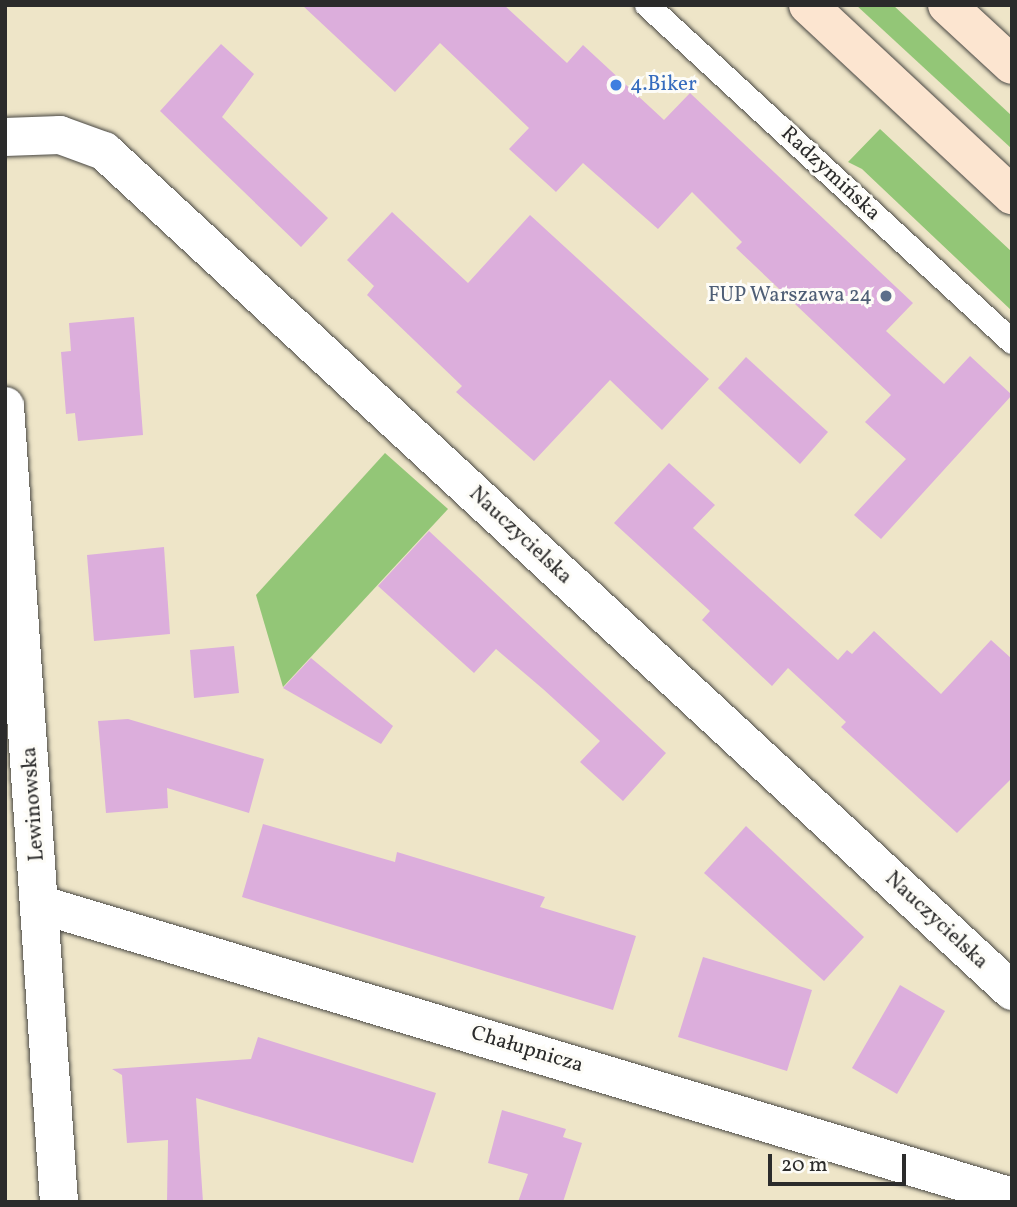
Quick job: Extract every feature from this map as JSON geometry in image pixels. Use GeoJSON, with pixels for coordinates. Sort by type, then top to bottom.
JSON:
{"type":"FeatureCollection","features":[{"type":"Feature","properties":{"kind":"main road"},"geometry":{"type":"LineString","coordinates":[[808,5],[1012,195]]}},
{"type":"Feature","properties":{"kind":"main road"},"geometry":{"type":"LineString","coordinates":[[947,5],[1012,65]]}},
{"type":"Feature","properties":{"kind":"street","name":"Nauczycielska"},"geometry":{"type":"LineString","coordinates":[[5,137],[60,135],[104,150],[1012,990]]}},
{"type":"Feature","properties":{"kind":"street","name":"Lewinowska"},"geometry":{"type":"LineString","coordinates":[[5,406],[41,905],[59,1202]]}},
{"type":"Feature","properties":{"kind":"street","name":"Chałupnicza"},"geometry":{"type":"LineString","coordinates":[[41,905],[1012,1197]]}},
{"type":"Feature","properties":{"kind":"lane","name":"Radzymińska"},"geometry":{"type":"LineString","coordinates":[[648,5],[1012,342]]}},
{"type":"Feature","properties":{"kind":"green space"},"geometry":{"type":"Polygon","coordinates":[[[856,5],[893,5],[1012,116],[1012,149],[856,5]]]}},
{"type":"Feature","properties":{"kind":"green space"},"geometry":{"type":"Polygon","coordinates":[[[880,129],[1012,252],[1012,311],[862,169],[848,162],[880,129]]]}},
{"type":"Feature","properties":{"kind":"green space"},"geometry":{"type":"Polygon","coordinates":[[[385,453],[448,509],[283,687],[256,595],[385,453]]]}},
{"type":"Feature","properties":{"kind":"building"},"geometry":{"type":"Polygon","coordinates":[[[302,5],[504,5],[567,63],[583,45],[664,120],[690,93],[913,303],[886,331],[944,384],[970,356],[1012,395],[881,539],[854,515],[906,459],[865,422],[891,395],[736,248],[742,242],[692,192],[658,229],[583,163],[556,192],[509,149],[529,128],[440,43],[395,92],[302,5]]]}},
{"type":"Feature","properties":{"kind":"building"},"geometry":{"type":"Polygon","coordinates":[[[221,44],[254,74],[222,117],[328,218],[301,247],[160,111],[221,44]]]}},
{"type":"Feature","properties":{"kind":"building"},"geometry":{"type":"Polygon","coordinates":[[[392,212],[468,283],[530,215],[709,379],[662,430],[610,380],[534,461],[456,392],[462,386],[367,295],[374,286],[347,260],[392,212]]]}},
{"type":"Feature","properties":{"kind":"building"},"geometry":{"type":"Polygon","coordinates":[[[134,317],[143,435],[78,441],[75,413],[66,414],[61,352],[71,351],[69,323],[134,317]]]}},
{"type":"Feature","properties":{"kind":"building"},"geometry":{"type":"Polygon","coordinates":[[[746,357],[828,432],[800,464],[718,388],[746,357]]]}},
{"type":"Feature","properties":{"kind":"building"},"geometry":{"type":"Polygon","coordinates":[[[669,463],[715,505],[693,528],[838,660],[847,650],[852,654],[874,631],[941,694],[991,640],[1012,659],[1012,778],[957,833],[841,727],[846,722],[788,668],[772,686],[702,620],[710,611],[614,523],[669,463]]]}},
{"type":"Feature","properties":{"kind":"building"},"geometry":{"type":"Polygon","coordinates":[[[429,531],[666,753],[623,801],[580,762],[600,741],[543,689],[496,649],[474,673],[378,586],[429,531]]]}},
{"type":"Feature","properties":{"kind":"building"},"geometry":{"type":"Polygon","coordinates":[[[164,547],[170,634],[94,641],[87,555],[164,547]]]}},
{"type":"Feature","properties":{"kind":"building"},"geometry":{"type":"Polygon","coordinates":[[[234,646],[239,693],[194,698],[190,650],[234,646]]]}},
{"type":"Feature","properties":{"kind":"building"},"geometry":{"type":"Polygon","coordinates":[[[311,658],[393,726],[381,744],[283,688],[311,658]]]}},
{"type":"Feature","properties":{"kind":"building"},"geometry":{"type":"Polygon","coordinates":[[[128,719],[264,759],[249,813],[167,788],[168,808],[106,813],[98,721],[128,719]]]}},
{"type":"Feature","properties":{"kind":"building"},"geometry":{"type":"Polygon","coordinates":[[[263,824],[395,862],[397,852],[545,897],[540,907],[636,936],[613,1010],[242,897],[263,824]]]}},
{"type":"Feature","properties":{"kind":"building"},"geometry":{"type":"Polygon","coordinates":[[[746,826],[864,937],[824,981],[704,873],[746,826]]]}},
{"type":"Feature","properties":{"kind":"building"},"geometry":{"type":"Polygon","coordinates":[[[703,957],[812,990],[787,1071],[678,1037],[703,957]]]}},
{"type":"Feature","properties":{"kind":"building"},"geometry":{"type":"Polygon","coordinates":[[[900,985],[945,1011],[897,1094],[852,1068],[900,985]]]}},
{"type":"Feature","properties":{"kind":"building"},"geometry":{"type":"Polygon","coordinates":[[[258,1037],[436,1093],[413,1163],[196,1098],[203,1202],[167,1202],[168,1140],[127,1143],[122,1075],[112,1069],[251,1059],[258,1037]]]}},
{"type":"Feature","properties":{"kind":"building"},"geometry":{"type":"Polygon","coordinates":[[[502,1110],[566,1129],[563,1137],[582,1143],[563,1202],[518,1202],[528,1174],[488,1163],[502,1110]]]}},
{"type":"Feature","properties":{"kind":"place","name":"4.Biker"},"geometry":{"type":"Point","coordinates":[616,85]}},
{"type":"Feature","properties":{"kind":"place","name":"FUP Warszawa 24"},"geometry":{"type":"Point","coordinates":[886,296]}}]}
